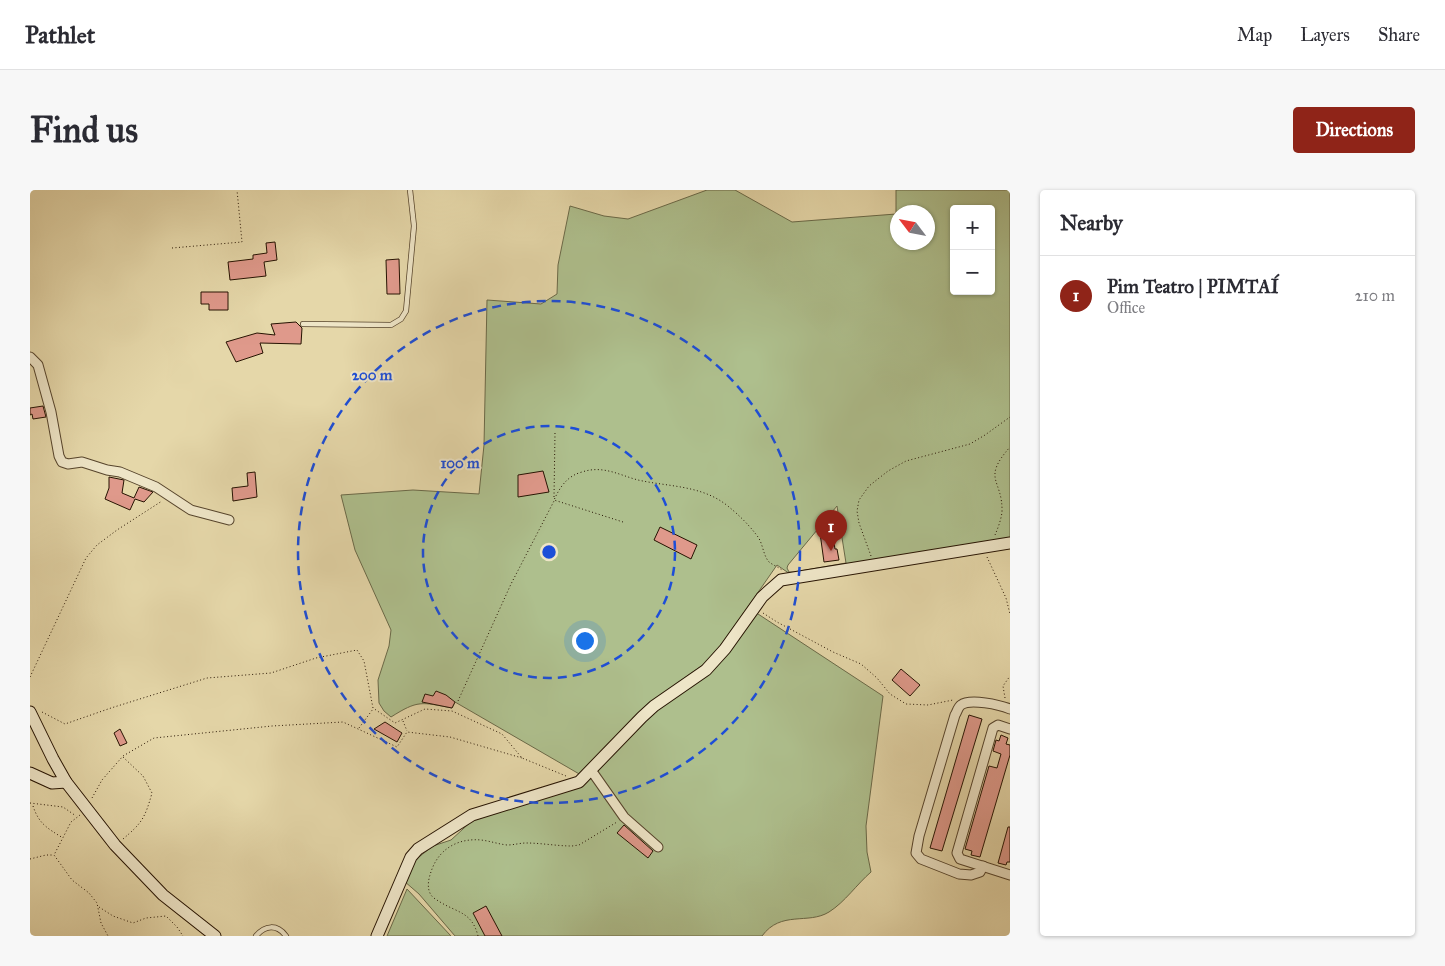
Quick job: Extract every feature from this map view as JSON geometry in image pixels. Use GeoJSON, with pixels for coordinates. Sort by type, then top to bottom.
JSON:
{"type":"FeatureCollection","features":[{"type":"Feature","properties":{"kind":"street"},"geometry":{"type":"LineString","coordinates":[[30,357],[38,365],[62,462],[68,464],[82,462],[120,472],[150,484],[191,510],[229,520]]}},
{"type":"Feature","properties":{"kind":"street"},"geometry":{"type":"LineString","coordinates":[[377,936],[411,857],[418,849],[472,815],[579,782],[648,712],[706,670],[725,649],[762,596],[781,580],[1010,543]]}},
{"type":"Feature","properties":{"kind":"street"},"geometry":{"type":"LineString","coordinates":[[983,866],[980,872],[971,875],[959,874],[921,859],[916,853],[919,836],[955,715],[962,704],[970,702],[984,703],[1008,709]]}},
{"type":"Feature","properties":{"kind":"street"},"geometry":{"type":"LineString","coordinates":[[35,712],[53,759],[66,782],[115,844],[164,895],[216,936]]}},
{"type":"Feature","properties":{"kind":"street"},"geometry":{"type":"LineString","coordinates":[[1010,729],[998,725],[993,728],[957,853],[960,859],[1010,874]]}},
{"type":"Feature","properties":{"kind":"street"},"geometry":{"type":"LineString","coordinates":[[591,770],[624,817],[658,848]]}},
{"type":"Feature","properties":{"kind":"street"},"geometry":{"type":"LineString","coordinates":[[30,773],[52,783],[66,782]]}},
{"type":"Feature","properties":{"kind":"lane"},"geometry":{"type":"LineString","coordinates":[[303,324],[391,325],[401,319],[406,311],[414,226],[410,190]]}},
{"type":"Feature","properties":{"kind":"lane"},"geometry":{"type":"LineString","coordinates":[[256,936],[263,929],[272,927],[282,931],[286,936]]}},
{"type":"Feature","properties":{"kind":"path"},"geometry":{"type":"LineString","coordinates":[[172,248],[242,242],[237,190]]}},
{"type":"Feature","properties":{"kind":"path"},"geometry":{"type":"LineString","coordinates":[[874,565],[859,523],[857,511],[862,495],[869,486],[888,471],[906,462],[970,444],[985,436],[1010,417]]}},
{"type":"Feature","properties":{"kind":"path"},"geometry":{"type":"LineString","coordinates":[[554,500],[555,433]]}},
{"type":"Feature","properties":{"kind":"path"},"geometry":{"type":"LineString","coordinates":[[1010,446],[999,460],[994,472],[1002,515],[994,538],[985,547],[1004,593],[1010,614]]}},
{"type":"Feature","properties":{"kind":"path"},"geometry":{"type":"LineString","coordinates":[[458,701],[511,584],[561,486],[568,478],[582,472],[598,469],[618,472],[638,480],[706,493],[719,499],[742,518],[759,539],[770,562],[793,577]]}},
{"type":"Feature","properties":{"kind":"path"},"geometry":{"type":"LineString","coordinates":[[30,677],[86,558],[97,545],[158,504],[168,495]]}},
{"type":"Feature","properties":{"kind":"path"},"geometry":{"type":"LineString","coordinates":[[554,500],[623,522]]}},
{"type":"Feature","properties":{"kind":"path"},"geometry":{"type":"LineString","coordinates":[[754,607],[832,652],[861,664],[877,678],[890,694],[906,704],[928,705],[954,700],[962,704]]}},
{"type":"Feature","properties":{"kind":"path"},"geometry":{"type":"LineString","coordinates":[[35,712],[65,724],[207,678],[271,673],[316,658],[357,650],[364,661],[373,708],[395,723],[425,709],[452,711],[502,734],[522,758]]}},
{"type":"Feature","properties":{"kind":"path"},"geometry":{"type":"LineString","coordinates":[[1008,709],[1003,686],[1010,676]]}},
{"type":"Feature","properties":{"kind":"path"},"geometry":{"type":"LineString","coordinates":[[358,729],[373,708]]}},
{"type":"Feature","properties":{"kind":"path"},"geometry":{"type":"LineString","coordinates":[[402,720],[407,732]]}},
{"type":"Feature","properties":{"kind":"path"},"geometry":{"type":"LineString","coordinates":[[54,855],[71,822],[87,808],[102,780],[123,756],[154,738],[272,726],[343,722],[398,747],[407,732]]}},
{"type":"Feature","properties":{"kind":"path"},"geometry":{"type":"LineString","coordinates":[[407,732],[450,737],[522,758],[579,782]]}},
{"type":"Feature","properties":{"kind":"path"},"geometry":{"type":"LineString","coordinates":[[115,844],[135,828],[146,814],[152,793],[143,776],[123,756]]}},
{"type":"Feature","properties":{"kind":"path"},"geometry":{"type":"LineString","coordinates":[[30,803],[33,805],[63,807],[77,817]]}},
{"type":"Feature","properties":{"kind":"path"},"geometry":{"type":"LineString","coordinates":[[33,805],[37,818],[63,838]]}},
{"type":"Feature","properties":{"kind":"path"},"geometry":{"type":"LineString","coordinates":[[478,936],[470,918],[460,911],[448,908],[434,899],[429,890],[429,879],[434,864],[448,848],[460,842],[475,840],[505,845],[524,843],[578,845],[624,817]]}},
{"type":"Feature","properties":{"kind":"path"},"geometry":{"type":"LineString","coordinates":[[30,860],[46,855],[54,855]]}},
{"type":"Feature","properties":{"kind":"path"},"geometry":{"type":"LineString","coordinates":[[54,855],[72,880],[89,893],[99,907],[113,916],[133,923],[146,918],[166,916],[183,936]]}},
{"type":"Feature","properties":{"kind":"path"},"geometry":{"type":"LineString","coordinates":[[99,907],[101,923],[108,936]]}},
{"type":"Feature","properties":{"kind":"green space"},"geometry":{"type":"Polygon","coordinates":[[[707,190],[735,190],[792,222],[890,214],[890,250],[935,250],[935,205],[896,205],[896,190],[1010,190],[1010,539],[790,574],[777,565],[727,637],[707,662],[676,684],[581,775],[455,702],[452,708],[433,704],[414,705],[391,717],[384,711],[379,703],[378,680],[389,646],[391,630],[355,550],[341,495],[413,490],[479,494],[484,445],[487,300],[541,304],[557,294],[558,265],[570,206],[604,216],[628,219],[707,190]],[[837,506],[788,565],[789,572],[846,563],[837,506]]]}},
{"type":"Feature","properties":{"kind":"green space"},"geometry":{"type":"Polygon","coordinates":[[[755,612],[883,696],[866,826],[867,852],[871,872],[835,908],[821,916],[786,920],[778,923],[769,928],[762,936],[455,936],[419,894],[404,881],[415,860],[433,846],[451,840],[475,818],[589,778],[591,779],[653,711],[697,679],[755,612]]]}},
{"type":"Feature","properties":{"kind":"green space"},"geometry":{"type":"Polygon","coordinates":[[[407,889],[451,936],[387,936],[407,889]]]}},
{"type":"Feature","properties":{"kind":"building"},"geometry":{"type":"Polygon","coordinates":[[[275,242],[277,260],[264,262],[266,276],[230,280],[228,262],[253,259],[253,255],[267,253],[266,243],[275,242]]]}},
{"type":"Feature","properties":{"kind":"building"},"geometry":{"type":"Polygon","coordinates":[[[399,259],[400,294],[387,294],[386,260],[399,259]]]}},
{"type":"Feature","properties":{"kind":"building"},"geometry":{"type":"Polygon","coordinates":[[[201,292],[228,292],[228,310],[209,310],[209,304],[201,304],[201,292]]]}},
{"type":"Feature","properties":{"kind":"building"},"geometry":{"type":"Polygon","coordinates":[[[296,322],[302,328],[301,344],[260,343],[263,353],[236,362],[226,342],[257,333],[275,335],[271,324],[296,322]]]}},
{"type":"Feature","properties":{"kind":"building"},"geometry":{"type":"Polygon","coordinates":[[[43,406],[46,417],[33,419],[32,414],[30,415],[30,408],[43,406]]]}},
{"type":"Feature","properties":{"kind":"building"},"geometry":{"type":"Polygon","coordinates":[[[543,471],[549,492],[518,497],[518,475],[543,471]]]}},
{"type":"Feature","properties":{"kind":"building"},"geometry":{"type":"Polygon","coordinates":[[[255,472],[257,497],[233,501],[232,488],[248,486],[247,473],[255,472]]]}},
{"type":"Feature","properties":{"kind":"building"},"geometry":{"type":"Polygon","coordinates":[[[109,477],[124,480],[122,493],[134,498],[139,487],[153,492],[144,502],[135,499],[130,510],[105,499],[109,488],[109,477]]]}},
{"type":"Feature","properties":{"kind":"building"},"geometry":{"type":"Polygon","coordinates":[[[660,527],[697,545],[691,559],[654,540],[660,527]]]}},
{"type":"Feature","properties":{"kind":"building"},"geometry":{"type":"Polygon","coordinates":[[[832,531],[839,560],[824,562],[820,533],[832,531]]]}},
{"type":"Feature","properties":{"kind":"building"},"geometry":{"type":"Polygon","coordinates":[[[901,669],[920,685],[910,696],[892,680],[901,669]]]}},
{"type":"Feature","properties":{"kind":"building"},"geometry":{"type":"Polygon","coordinates":[[[436,691],[446,695],[455,702],[452,708],[422,702],[425,694],[433,696],[436,691]]]}},
{"type":"Feature","properties":{"kind":"building"},"geometry":{"type":"Polygon","coordinates":[[[969,715],[982,719],[942,851],[930,848],[969,715]]]}},
{"type":"Feature","properties":{"kind":"building"},"geometry":{"type":"Polygon","coordinates":[[[385,722],[402,733],[397,742],[374,729],[385,722]]]}},
{"type":"Feature","properties":{"kind":"building"},"geometry":{"type":"Polygon","coordinates":[[[120,729],[127,743],[120,746],[114,733],[120,729]]]}},
{"type":"Feature","properties":{"kind":"building"},"geometry":{"type":"Polygon","coordinates":[[[1001,735],[1008,738],[1006,744],[1010,745],[1010,755],[980,857],[971,855],[972,851],[965,849],[989,766],[997,768],[1001,754],[993,751],[996,740],[999,741],[1001,735]]]}},
{"type":"Feature","properties":{"kind":"building"},"geometry":{"type":"Polygon","coordinates":[[[624,825],[653,851],[648,858],[617,833],[624,825]]]}},
{"type":"Feature","properties":{"kind":"building"},"geometry":{"type":"Polygon","coordinates":[[[1008,827],[1010,827],[1010,862],[1007,862],[1006,865],[998,863],[1008,827]]]}},
{"type":"Feature","properties":{"kind":"building"},"geometry":{"type":"Polygon","coordinates":[[[486,906],[502,936],[485,936],[473,913],[486,906]]]}},
{"type":"Feature","properties":{"kind":"place","name":"Pim Teatro | PIMTAÍ"},"geometry":{"type":"Point","coordinates":[831,551]}}]}
